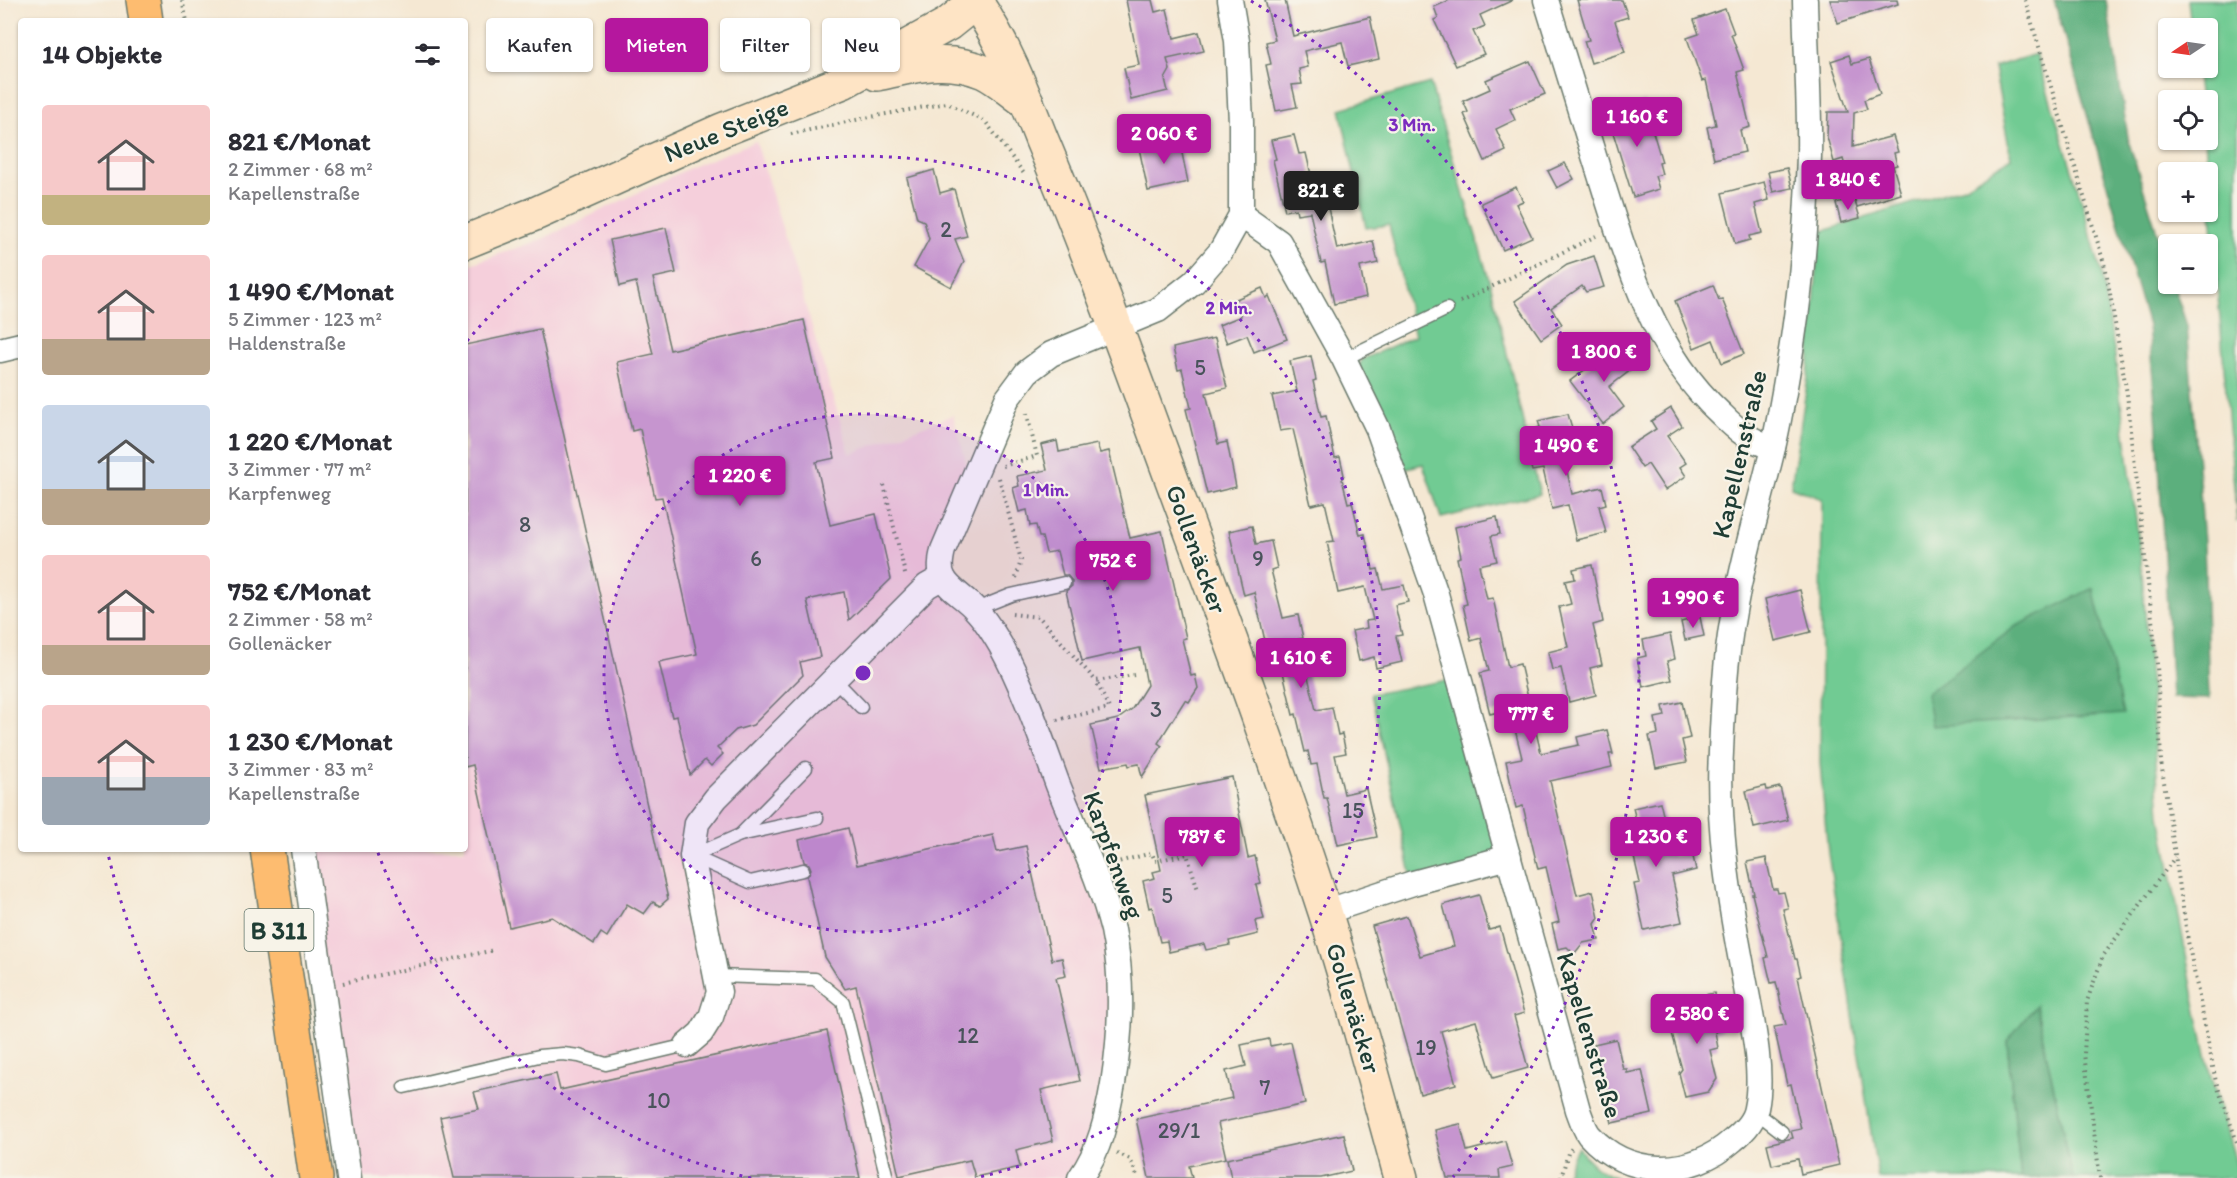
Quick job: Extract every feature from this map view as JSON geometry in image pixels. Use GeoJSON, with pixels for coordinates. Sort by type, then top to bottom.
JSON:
{"type":"FeatureCollection","features":[{"type":"Feature","properties":{"kind":"main road"},"geometry":{"type":"LineString","coordinates":[[143,0],[146,18]]}},
{"type":"Feature","properties":{"kind":"main road","name":"B 311"},"geometry":{"type":"LineString","coordinates":[[267,852],[316,1178]]}},
{"type":"Feature","properties":{"kind":"street"},"geometry":{"type":"LineString","coordinates":[[687,1045],[701,1033],[711,1017],[719,992],[692,856],[697,823],[716,798],[927,586],[943,577],[941,561],[943,550],[1007,399],[1027,372],[1051,354],[1158,310],[1194,282],[1221,251],[1241,215],[1238,40],[1230,0]]}},
{"type":"Feature","properties":{"kind":"street"},"geometry":{"type":"LineString","coordinates":[[1546,0],[1616,226],[1654,325],[1678,365],[1708,403],[1741,433],[1757,444],[1773,447]]}},
{"type":"Feature","properties":{"kind":"street","name":"Kapellenstraße"},"geometry":{"type":"LineString","coordinates":[[1241,215],[1279,242],[1344,359],[1378,429],[1426,562],[1578,1110],[1587,1133],[1609,1154],[1637,1168],[1656,1171],[1700,1162],[1725,1147],[1744,1130],[1756,1112],[1759,1086],[1755,1040],[1733,920],[1723,839],[1720,757],[1727,652],[1733,614],[1773,447],[1793,337],[1807,181],[1808,69],[1805,0]]}},
{"type":"Feature","properties":{"kind":"street","name":"Neue Steige"},"geometry":{"type":"LineString","coordinates":[[468,241],[537,213],[711,135],[843,82],[948,24],[977,1]]}},
{"type":"Feature","properties":{"kind":"street","name":"Gollenäcker"},"geometry":{"type":"LineString","coordinates":[[977,1],[988,19],[1027,102],[1116,327],[1271,752],[1325,912],[1369,1055],[1401,1178]]}},
{"type":"Feature","properties":{"kind":"street"},"geometry":{"type":"LineString","coordinates":[[843,82],[927,64],[954,63],[985,73],[1027,102]]}},
{"type":"Feature","properties":{"kind":"street"},"geometry":{"type":"LineString","coordinates":[[0,350],[18,346]]}},
{"type":"Feature","properties":{"kind":"street","name":"Karpfenweg"},"geometry":{"type":"LineString","coordinates":[[943,577],[976,609],[1001,647],[1025,698],[1094,874],[1112,929],[1120,975],[1121,1018],[1117,1060],[1107,1117],[1098,1148],[1080,1178]]}},
{"type":"Feature","properties":{"kind":"street"},"geometry":{"type":"LineString","coordinates":[[303,852],[349,1178]]}},
{"type":"Feature","properties":{"kind":"street"},"geometry":{"type":"LineString","coordinates":[[1325,912],[1413,883],[1509,857]]}},
{"type":"Feature","properties":{"kind":"lane"},"geometry":{"type":"LineString","coordinates":[[1344,359],[1447,309]]}},
{"type":"Feature","properties":{"kind":"lane"},"geometry":{"type":"LineString","coordinates":[[976,609],[1011,595],[1064,583]]}},
{"type":"Feature","properties":{"kind":"lane"},"geometry":{"type":"LineString","coordinates":[[834,680],[861,707]]}},
{"type":"Feature","properties":{"kind":"lane"},"geometry":{"type":"LineString","coordinates":[[740,835],[806,768]]}},
{"type":"Feature","properties":{"kind":"lane"},"geometry":{"type":"LineString","coordinates":[[692,856],[740,835],[817,818]]}},
{"type":"Feature","properties":{"kind":"lane"},"geometry":{"type":"LineString","coordinates":[[692,856],[750,882],[803,870]]}},
{"type":"Feature","properties":{"kind":"lane"},"geometry":{"type":"LineString","coordinates":[[716,976],[815,979],[843,1002],[887,1178]]}},
{"type":"Feature","properties":{"kind":"lane"},"geometry":{"type":"LineString","coordinates":[[404,1087],[539,1056],[563,1054],[606,1064],[687,1045]]}},
{"type":"Feature","properties":{"kind":"lane"},"geometry":{"type":"LineString","coordinates":[[1756,1112],[1782,1132]]}},
{"type":"Feature","properties":{"kind":"path"},"geometry":{"type":"LineString","coordinates":[[182,0],[186,18]]}},
{"type":"Feature","properties":{"kind":"path"},"geometry":{"type":"LineString","coordinates":[[2025,0],[2106,270],[2127,394],[2157,664],[2162,762],[2188,940],[2216,1082],[2237,1142]]}},
{"type":"Feature","properties":{"kind":"path"},"geometry":{"type":"LineString","coordinates":[[790,134],[947,103],[985,121],[1028,178]]}},
{"type":"Feature","properties":{"kind":"path"},"geometry":{"type":"LineString","coordinates":[[1447,309],[1616,226]]}},
{"type":"Feature","properties":{"kind":"path"},"geometry":{"type":"LineString","coordinates":[[1025,402],[1037,456],[996,468],[1020,560],[1006,613],[1039,617],[1096,681],[1109,708],[1057,720]]}},
{"type":"Feature","properties":{"kind":"path"},"geometry":{"type":"LineString","coordinates":[[884,485],[912,602]]}},
{"type":"Feature","properties":{"kind":"path"},"geometry":{"type":"LineString","coordinates":[[1096,681],[1134,675]]}},
{"type":"Feature","properties":{"kind":"path"},"geometry":{"type":"LineString","coordinates":[[1113,863],[1152,853],[1155,861],[1187,854],[1198,890]]}},
{"type":"Feature","properties":{"kind":"path"},"geometry":{"type":"LineString","coordinates":[[2100,1178],[2084,1054],[2087,1001],[2103,956],[2176,857]]}},
{"type":"Feature","properties":{"kind":"path"},"geometry":{"type":"LineString","coordinates":[[322,988],[494,950]]}},
{"type":"Feature","properties":{"kind":"path"},"geometry":{"type":"LineString","coordinates":[[1561,1178],[1569,1153],[1587,1133]]}},
{"type":"Feature","properties":{"kind":"path"},"geometry":{"type":"LineString","coordinates":[[1098,1148],[1130,1159],[1138,1178]]}},
{"type":"Feature","properties":{"kind":"shaded area"},"geometry":{"type":"Polygon","coordinates":[[[756,141],[850,454],[953,415],[972,483],[943,577],[976,609],[1112,929],[1107,1117],[1076,1178],[349,1178],[303,852],[468,852],[468,265],[540,240],[687,169],[756,141]]]}},
{"type":"Feature","properties":{"kind":"green space"},"geometry":{"type":"Polygon","coordinates":[[[2054,0],[2106,0],[2129,143],[2158,235],[2158,294],[2176,294],[2187,326],[2204,542],[2209,699],[2172,698],[2156,411],[2148,326],[2054,0]]]}},
{"type":"Feature","properties":{"kind":"green space"},"geometry":{"type":"Polygon","coordinates":[[[2188,0],[2237,0],[2237,522],[2218,294],[2218,234],[2213,234],[2212,222],[2218,222],[2218,162],[2207,162],[2206,150],[2218,150],[2218,90],[2199,90],[2197,78],[2218,78],[2218,18],[2190,18],[2188,0]]]}},
{"type":"Feature","properties":{"kind":"green space"},"geometry":{"type":"Polygon","coordinates":[[[2036,54],[2082,202],[2102,276],[2115,356],[2141,559],[2160,815],[2194,998],[2210,1073],[2237,1167],[2237,1178],[2073,1178],[2036,1006],[2007,1042],[2021,1178],[1878,1178],[1828,853],[1820,763],[1822,499],[1791,487],[1808,377],[1820,232],[1964,187],[2011,158],[1994,67],[2036,54]]]}},
{"type":"Feature","properties":{"kind":"green space"},"geometry":{"type":"Polygon","coordinates":[[[1430,83],[1491,286],[1540,494],[1441,518],[1423,464],[1403,469],[1357,368],[1363,359],[1415,336],[1389,225],[1366,228],[1340,109],[1430,83]]]}},
{"type":"Feature","properties":{"kind":"green space"},"geometry":{"type":"Polygon","coordinates":[[[2093,588],[2123,714],[1932,726],[1926,694],[2015,627],[2093,588]]]}},
{"type":"Feature","properties":{"kind":"green space"},"geometry":{"type":"Polygon","coordinates":[[[1459,678],[1509,857],[1413,883],[1371,694],[1459,678]]]}},
{"type":"Feature","properties":{"kind":"green space"},"geometry":{"type":"Polygon","coordinates":[[[2036,1005],[2073,1178],[2021,1178],[2007,1041],[2036,1005]]]}},
{"type":"Feature","properties":{"kind":"green space"},"geometry":{"type":"Polygon","coordinates":[[[1578,1147],[1595,1166],[1617,1178],[1565,1178],[1578,1147]]]}},
{"type":"Feature","properties":{"kind":"building"},"geometry":{"type":"Polygon","coordinates":[[[1126,0],[1152,0],[1155,12],[1167,9],[1174,38],[1199,32],[1204,51],[1167,59],[1170,70],[1165,79],[1168,91],[1131,100],[1124,68],[1139,65],[1126,0]]]}},
{"type":"Feature","properties":{"kind":"building"},"geometry":{"type":"Polygon","coordinates":[[[1265,0],[1285,0],[1293,36],[1370,17],[1379,59],[1348,66],[1342,42],[1304,51],[1308,67],[1299,69],[1302,84],[1292,85],[1297,107],[1276,111],[1266,65],[1271,64],[1266,42],[1275,40],[1265,0]]]}},
{"type":"Feature","properties":{"kind":"building"},"geometry":{"type":"Polygon","coordinates":[[[1450,0],[1513,0],[1480,15],[1485,26],[1473,31],[1484,54],[1456,66],[1434,20],[1438,18],[1434,7],[1450,0]]]}},
{"type":"Feature","properties":{"kind":"building"},"geometry":{"type":"Polygon","coordinates":[[[1577,0],[1622,0],[1628,17],[1615,21],[1625,52],[1591,63],[1584,41],[1589,40],[1577,0]]]}},
{"type":"Feature","properties":{"kind":"building"},"geometry":{"type":"Polygon","coordinates":[[[1830,0],[1897,0],[1898,4],[1838,23],[1830,0]]]}},
{"type":"Feature","properties":{"kind":"building"},"geometry":{"type":"Polygon","coordinates":[[[1725,9],[1744,70],[1737,72],[1750,127],[1740,130],[1745,152],[1714,159],[1707,127],[1716,125],[1706,80],[1702,81],[1687,38],[1699,34],[1694,20],[1725,9]]]}},
{"type":"Feature","properties":{"kind":"building"},"geometry":{"type":"Polygon","coordinates":[[[1849,55],[1852,64],[1869,59],[1880,94],[1864,100],[1867,109],[1854,113],[1853,147],[1893,136],[1898,152],[1894,153],[1897,165],[1893,166],[1901,194],[1857,207],[1843,159],[1834,162],[1827,137],[1828,112],[1848,112],[1831,61],[1849,55]]]}},
{"type":"Feature","properties":{"kind":"building"},"geometry":{"type":"Polygon","coordinates":[[[1530,61],[1545,94],[1510,109],[1515,120],[1496,129],[1506,151],[1485,161],[1464,114],[1468,112],[1463,101],[1490,89],[1486,80],[1530,61]]]}},
{"type":"Feature","properties":{"kind":"building"},"geometry":{"type":"Polygon","coordinates":[[[1644,102],[1662,162],[1659,163],[1662,174],[1655,176],[1659,189],[1633,197],[1607,113],[1644,102]]]}},
{"type":"Feature","properties":{"kind":"building"},"geometry":{"type":"Polygon","coordinates":[[[1204,120],[1209,140],[1183,145],[1178,125],[1204,120]]]}},
{"type":"Feature","properties":{"kind":"building"},"geometry":{"type":"Polygon","coordinates":[[[1294,135],[1299,154],[1306,153],[1313,183],[1323,185],[1337,249],[1373,241],[1378,263],[1360,267],[1366,297],[1334,304],[1325,262],[1321,263],[1310,212],[1297,214],[1296,209],[1285,211],[1273,160],[1276,159],[1271,140],[1294,135]]]}},
{"type":"Feature","properties":{"kind":"building"},"geometry":{"type":"Polygon","coordinates":[[[1179,139],[1188,182],[1148,191],[1139,148],[1179,139]]]}},
{"type":"Feature","properties":{"kind":"building"},"geometry":{"type":"Polygon","coordinates":[[[1565,163],[1574,179],[1557,188],[1548,171],[1565,163]]]}},
{"type":"Feature","properties":{"kind":"building"},"geometry":{"type":"Polygon","coordinates":[[[1787,168],[1792,188],[1773,192],[1768,172],[1787,168]]]}},
{"type":"Feature","properties":{"kind":"building"},"geometry":{"type":"Polygon","coordinates":[[[934,170],[940,193],[954,189],[967,236],[955,239],[964,262],[951,287],[914,267],[929,239],[924,221],[917,218],[907,178],[934,170]]]}},
{"type":"Feature","properties":{"kind":"building"},"geometry":{"type":"Polygon","coordinates":[[[1764,182],[1769,200],[1755,204],[1762,233],[1749,236],[1750,240],[1735,244],[1722,193],[1764,182]]]}},
{"type":"Feature","properties":{"kind":"building"},"geometry":{"type":"Polygon","coordinates":[[[1516,187],[1523,201],[1516,204],[1532,237],[1503,250],[1481,203],[1516,187]]]}},
{"type":"Feature","properties":{"kind":"building"},"geometry":{"type":"Polygon","coordinates":[[[1854,198],[1860,218],[1841,223],[1836,203],[1854,198]]]}},
{"type":"Feature","properties":{"kind":"building"},"geometry":{"type":"Polygon","coordinates":[[[666,228],[676,273],[653,278],[670,350],[804,320],[835,458],[816,462],[830,525],[876,514],[891,579],[849,620],[844,592],[807,600],[820,657],[800,662],[803,675],[753,725],[736,730],[717,748],[723,754],[711,766],[705,760],[690,775],[677,716],[672,717],[659,662],[697,654],[662,497],[655,498],[640,429],[632,431],[617,362],[653,354],[636,282],[620,286],[610,240],[666,228]]]}},
{"type":"Feature","properties":{"kind":"building"},"geometry":{"type":"Polygon","coordinates":[[[1594,256],[1604,287],[1586,292],[1582,286],[1551,308],[1562,324],[1541,339],[1515,301],[1567,265],[1594,256]]]}},
{"type":"Feature","properties":{"kind":"building"},"geometry":{"type":"Polygon","coordinates":[[[1713,285],[1719,300],[1722,299],[1744,354],[1722,363],[1713,340],[1694,348],[1675,301],[1713,285]]]}},
{"type":"Feature","properties":{"kind":"building"},"geometry":{"type":"Polygon","coordinates":[[[1262,288],[1266,298],[1269,296],[1287,339],[1254,352],[1247,335],[1227,343],[1219,325],[1241,316],[1234,300],[1262,288]]]}},
{"type":"Feature","properties":{"kind":"building"},"geometry":{"type":"Polygon","coordinates":[[[540,329],[668,899],[660,906],[653,902],[644,914],[627,904],[607,937],[601,933],[594,944],[552,917],[509,927],[473,765],[468,766],[468,344],[540,329]]]}},
{"type":"Feature","properties":{"kind":"building"},"geometry":{"type":"Polygon","coordinates":[[[1215,338],[1227,388],[1206,393],[1218,444],[1227,442],[1236,487],[1207,494],[1186,409],[1191,408],[1182,369],[1178,370],[1173,348],[1215,338]]]}},
{"type":"Feature","properties":{"kind":"building"},"geometry":{"type":"Polygon","coordinates":[[[1619,344],[1636,366],[1609,387],[1624,407],[1603,424],[1570,381],[1619,344]]]}},
{"type":"Feature","properties":{"kind":"building"},"geometry":{"type":"Polygon","coordinates":[[[1311,356],[1316,380],[1313,381],[1321,417],[1326,416],[1335,458],[1340,457],[1348,503],[1352,502],[1360,535],[1365,534],[1373,570],[1378,569],[1383,589],[1404,585],[1408,602],[1395,605],[1402,635],[1396,636],[1402,662],[1376,668],[1374,657],[1359,661],[1352,631],[1367,628],[1366,621],[1373,620],[1365,587],[1338,593],[1327,542],[1334,541],[1325,502],[1311,505],[1293,429],[1280,431],[1272,396],[1297,391],[1290,361],[1311,356]]]}},
{"type":"Feature","properties":{"kind":"building"},"geometry":{"type":"Polygon","coordinates":[[[1671,408],[1682,426],[1667,436],[1686,463],[1680,467],[1686,476],[1665,490],[1648,464],[1642,468],[1628,447],[1656,429],[1651,421],[1671,408]]]}},
{"type":"Feature","properties":{"kind":"building"},"geometry":{"type":"Polygon","coordinates":[[[1568,414],[1575,439],[1572,453],[1565,462],[1572,494],[1602,487],[1606,504],[1599,506],[1606,533],[1576,540],[1568,505],[1552,509],[1543,469],[1532,471],[1527,451],[1538,448],[1536,438],[1537,428],[1540,427],[1538,421],[1568,414]]]}},
{"type":"Feature","properties":{"kind":"building"},"geometry":{"type":"Polygon","coordinates":[[[1057,441],[1059,452],[1097,444],[1100,453],[1109,451],[1130,538],[1162,531],[1186,638],[1182,639],[1191,676],[1195,675],[1198,688],[1189,702],[1185,700],[1158,743],[1162,746],[1142,777],[1139,764],[1129,766],[1128,763],[1101,768],[1091,725],[1118,719],[1132,709],[1147,685],[1140,648],[1082,661],[1066,591],[1072,586],[1072,581],[1067,575],[1063,575],[1057,551],[1046,553],[1036,525],[1030,526],[1027,510],[1019,512],[1013,488],[1019,486],[1017,476],[1047,470],[1041,445],[1057,441]]]}},
{"type":"Feature","properties":{"kind":"building"},"geometry":{"type":"Polygon","coordinates":[[[1497,517],[1500,534],[1491,536],[1497,561],[1479,565],[1487,599],[1493,598],[1508,667],[1520,664],[1541,753],[1579,745],[1577,737],[1607,730],[1613,754],[1609,754],[1612,767],[1550,781],[1577,895],[1593,891],[1599,918],[1595,924],[1599,940],[1583,943],[1574,954],[1567,947],[1558,949],[1552,924],[1559,922],[1546,867],[1538,869],[1523,806],[1516,808],[1506,761],[1522,758],[1510,709],[1490,714],[1480,673],[1489,671],[1481,638],[1471,641],[1463,605],[1467,604],[1457,558],[1461,557],[1455,527],[1497,517]]]}},
{"type":"Feature","properties":{"kind":"building"},"geometry":{"type":"Polygon","coordinates":[[[1252,526],[1256,544],[1271,541],[1277,568],[1271,570],[1283,618],[1298,615],[1303,638],[1299,639],[1316,710],[1332,707],[1338,735],[1342,734],[1346,753],[1335,755],[1344,794],[1366,789],[1377,837],[1338,845],[1317,764],[1311,765],[1308,751],[1305,752],[1283,672],[1277,673],[1269,640],[1265,641],[1254,592],[1244,595],[1229,531],[1252,526]]]}},
{"type":"Feature","properties":{"kind":"building"},"geometry":{"type":"Polygon","coordinates":[[[1592,565],[1603,622],[1593,625],[1602,665],[1590,668],[1596,695],[1569,702],[1561,668],[1552,670],[1548,652],[1568,647],[1559,607],[1571,604],[1565,581],[1575,579],[1573,569],[1592,565]]]}},
{"type":"Feature","properties":{"kind":"building"},"geometry":{"type":"Polygon","coordinates":[[[1800,590],[1811,632],[1775,641],[1765,599],[1800,590]]]}},
{"type":"Feature","properties":{"kind":"building"},"geometry":{"type":"Polygon","coordinates":[[[1700,617],[1704,636],[1685,640],[1681,622],[1700,617]]]}},
{"type":"Feature","properties":{"kind":"building"},"geometry":{"type":"Polygon","coordinates":[[[1670,634],[1675,659],[1667,661],[1672,680],[1643,687],[1637,658],[1646,656],[1643,640],[1670,634]]]}},
{"type":"Feature","properties":{"kind":"building"},"geometry":{"type":"Polygon","coordinates":[[[1682,702],[1690,738],[1682,740],[1687,762],[1656,768],[1649,736],[1658,734],[1655,718],[1665,716],[1663,706],[1682,702]]]}},
{"type":"Feature","properties":{"kind":"building"},"geometry":{"type":"Polygon","coordinates":[[[1232,777],[1248,858],[1255,856],[1261,884],[1256,885],[1264,919],[1255,921],[1258,934],[1229,941],[1230,945],[1206,950],[1204,944],[1169,952],[1167,941],[1160,942],[1143,881],[1155,878],[1153,872],[1161,870],[1145,795],[1232,777]]]}},
{"type":"Feature","properties":{"kind":"building"},"geometry":{"type":"Polygon","coordinates":[[[1766,786],[1767,790],[1780,787],[1788,820],[1754,828],[1746,791],[1766,786]]]}},
{"type":"Feature","properties":{"kind":"building"},"geometry":{"type":"Polygon","coordinates":[[[1660,802],[1673,856],[1692,852],[1696,870],[1672,876],[1682,922],[1644,930],[1634,884],[1640,883],[1627,827],[1637,824],[1633,808],[1660,802]]]}},
{"type":"Feature","properties":{"kind":"building"},"geometry":{"type":"Polygon","coordinates":[[[848,828],[857,865],[993,835],[997,852],[1026,846],[1052,960],[1062,958],[1066,976],[1056,978],[1080,1081],[1041,1090],[1053,1141],[1016,1150],[1020,1167],[975,1177],[970,1160],[899,1176],[856,986],[845,989],[825,957],[807,877],[811,869],[809,864],[804,862],[799,840],[848,828]]]}},
{"type":"Feature","properties":{"kind":"building"},"geometry":{"type":"Polygon","coordinates":[[[1766,858],[1773,889],[1777,889],[1778,893],[1784,892],[1788,908],[1783,909],[1801,976],[1798,977],[1839,1165],[1801,1174],[1798,1159],[1772,1165],[1767,1144],[1793,1138],[1791,1131],[1801,1129],[1791,1084],[1787,1085],[1774,1027],[1786,1025],[1776,982],[1771,983],[1765,958],[1768,957],[1752,894],[1754,894],[1747,862],[1766,858]]]}},
{"type":"Feature","properties":{"kind":"building"},"geometry":{"type":"Polygon","coordinates":[[[1479,895],[1489,930],[1500,927],[1524,1013],[1514,1016],[1528,1068],[1493,1078],[1476,1021],[1441,1031],[1456,1084],[1420,1094],[1372,926],[1407,916],[1420,956],[1454,946],[1443,905],[1479,895]]]}},
{"type":"Feature","properties":{"kind":"building"},"geometry":{"type":"Polygon","coordinates":[[[1714,993],[1722,1030],[1715,1032],[1718,1048],[1710,1050],[1717,1079],[1708,1092],[1685,1097],[1679,1073],[1682,1069],[1668,1019],[1696,1013],[1693,997],[1714,993]]]}},
{"type":"Feature","properties":{"kind":"building"},"geometry":{"type":"Polygon","coordinates":[[[827,1031],[860,1178],[454,1178],[440,1117],[479,1109],[474,1092],[556,1074],[560,1090],[827,1031]]]}},
{"type":"Feature","properties":{"kind":"building"},"geometry":{"type":"Polygon","coordinates":[[[1269,1039],[1270,1046],[1291,1042],[1305,1104],[1218,1123],[1226,1158],[1189,1166],[1192,1178],[1149,1178],[1136,1119],[1232,1098],[1226,1071],[1246,1066],[1241,1045],[1269,1039]]]}},
{"type":"Feature","properties":{"kind":"building"},"geometry":{"type":"Polygon","coordinates":[[[1616,1039],[1623,1069],[1627,1069],[1627,1073],[1642,1070],[1652,1114],[1612,1123],[1594,1044],[1616,1039]]]}},
{"type":"Feature","properties":{"kind":"building"},"geometry":{"type":"Polygon","coordinates":[[[1460,1124],[1467,1151],[1505,1141],[1512,1167],[1499,1170],[1500,1178],[1447,1178],[1435,1130],[1460,1124]]]}},
{"type":"Feature","properties":{"kind":"building"},"geometry":{"type":"Polygon","coordinates":[[[1344,1134],[1352,1171],[1321,1178],[1231,1178],[1227,1159],[1344,1134]]]}}]}
